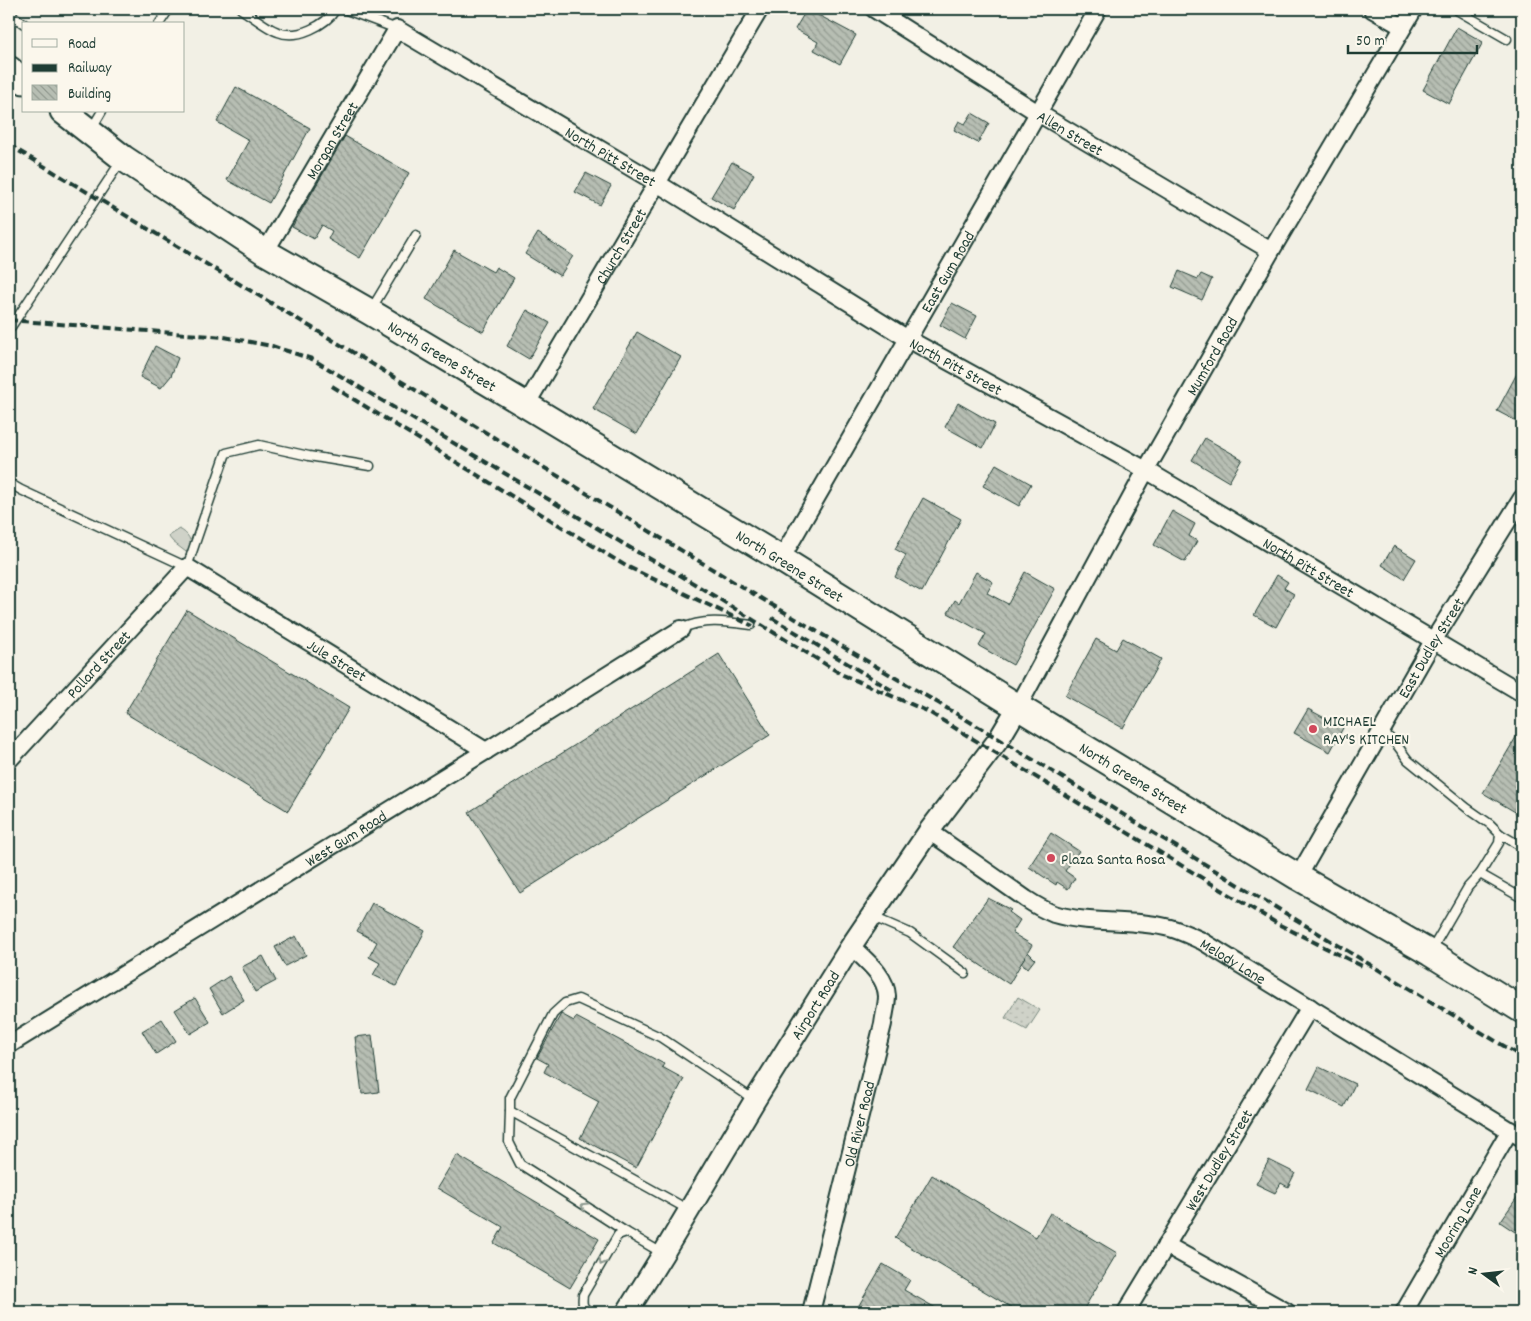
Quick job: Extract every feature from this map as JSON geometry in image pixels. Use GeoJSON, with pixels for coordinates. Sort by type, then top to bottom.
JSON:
{"type":"FeatureCollection","features":[{"type":"Feature","properties":{"kind":"main road"},"geometry":{"type":"LineString","coordinates":[[9,69],[22,79]]}},
{"type":"Feature","properties":{"kind":"main road","name":"North Greene Street"},"geometry":{"type":"LineString","coordinates":[[65,112],[96,122],[123,158],[265,252],[526,405],[781,559],[1018,707],[1522,1010]]}},
{"type":"Feature","properties":{"kind":"street","name":"Church Street"},"geometry":{"type":"LineString","coordinates":[[526,405],[760,9]]}},
{"type":"Feature","properties":{"kind":"street","name":"Allen Street"},"geometry":{"type":"LineString","coordinates":[[874,9],[1038,112],[1271,252]]}},
{"type":"Feature","properties":{"kind":"street","name":"East Gum Road"},"geometry":{"type":"LineString","coordinates":[[781,559],[1098,9]]}},
{"type":"Feature","properties":{"kind":"street"},"geometry":{"type":"LineString","coordinates":[[1372,9],[1403,27]]}},
{"type":"Feature","properties":{"kind":"street","name":"Mumford Road"},"geometry":{"type":"LineString","coordinates":[[1018,707],[1146,470],[1414,9]]}},
{"type":"Feature","properties":{"kind":"street","name":"North Pitt Street"},"geometry":{"type":"LineString","coordinates":[[397,29],[657,184],[908,339],[1146,470],[1522,693]]}},
{"type":"Feature","properties":{"kind":"street","name":"Morgan Street"},"geometry":{"type":"LineString","coordinates":[[265,252],[397,29]]}},
{"type":"Feature","properties":{"kind":"street","name":"East Dudley Street"},"geometry":{"type":"LineString","coordinates":[[1298,877],[1433,641],[1522,498]]}},
{"type":"Feature","properties":{"kind":"street","name":"Jule Street"},"geometry":{"type":"LineString","coordinates":[[188,567],[486,751]]}},
{"type":"Feature","properties":{"kind":"street","name":"Pollard Street"},"geometry":{"type":"LineString","coordinates":[[9,760],[188,567]]}},
{"type":"Feature","properties":{"kind":"street","name":"West Gum Road"},"geometry":{"type":"LineString","coordinates":[[9,1045],[681,629]]}},
{"type":"Feature","properties":{"kind":"street","name":"Airport Road"},"geometry":{"type":"LineString","coordinates":[[627,1312],[850,946],[929,831],[995,744],[1018,707]]}},
{"type":"Feature","properties":{"kind":"street","name":"Melody Lane"},"geometry":{"type":"LineString","coordinates":[[929,831],[1037,906],[1053,914],[1092,920],[1150,924],[1185,933],[1202,941],[1516,1134]]}},
{"type":"Feature","properties":{"kind":"street","name":"Old River Road"},"geometry":{"type":"LineString","coordinates":[[811,1312],[881,1034],[887,996],[882,980],[874,969],[850,946]]}},
{"type":"Feature","properties":{"kind":"street","name":"West Dudley Street"},"geometry":{"type":"LineString","coordinates":[[1126,1312],[1310,1007]]}},
{"type":"Feature","properties":{"kind":"street","name":"Mooring Lane"},"geometry":{"type":"LineString","coordinates":[[1404,1312],[1516,1134]]}},
{"type":"Feature","properties":{"kind":"street"},"geometry":{"type":"LineString","coordinates":[[1166,1245],[1287,1312]]}},
{"type":"Feature","properties":{"kind":"lane"},"geometry":{"type":"LineString","coordinates":[[160,22],[170,9]]}},
{"type":"Feature","properties":{"kind":"lane"},"geometry":{"type":"LineString","coordinates":[[241,9],[277,32],[287,34],[299,33],[313,28],[331,16],[336,9]]}},
{"type":"Feature","properties":{"kind":"lane"},"geometry":{"type":"LineString","coordinates":[[344,9],[397,29]]}},
{"type":"Feature","properties":{"kind":"lane"},"geometry":{"type":"LineString","coordinates":[[1455,9],[1507,39]]}},
{"type":"Feature","properties":{"kind":"lane"},"geometry":{"type":"LineString","coordinates":[[9,13],[22,23]]}},
{"type":"Feature","properties":{"kind":"lane"},"geometry":{"type":"LineString","coordinates":[[9,330],[123,158]]}},
{"type":"Feature","properties":{"kind":"lane"},"geometry":{"type":"LineString","coordinates":[[370,312],[416,235]]}},
{"type":"Feature","properties":{"kind":"lane"},"geometry":{"type":"LineString","coordinates":[[9,483],[188,567],[226,453],[259,446],[370,466]]}},
{"type":"Feature","properties":{"kind":"lane"},"geometry":{"type":"LineString","coordinates":[[681,629],[696,624],[720,621],[750,625]]}},
{"type":"Feature","properties":{"kind":"lane"},"geometry":{"type":"LineString","coordinates":[[1382,731],[1398,745],[1408,760],[1467,808],[1490,824],[1500,834],[1522,848]]}},
{"type":"Feature","properties":{"kind":"lane"},"geometry":{"type":"LineString","coordinates":[[1430,953],[1468,887],[1480,874],[1499,843],[1500,834]]}},
{"type":"Feature","properties":{"kind":"lane"},"geometry":{"type":"LineString","coordinates":[[1480,874],[1522,898]]}},
{"type":"Feature","properties":{"kind":"lane"},"geometry":{"type":"LineString","coordinates":[[871,916],[910,933],[964,972]]}},
{"type":"Feature","properties":{"kind":"lane"},"geometry":{"type":"LineString","coordinates":[[664,1254],[520,1164],[509,1142],[510,1098],[553,1014],[565,1003],[578,999],[660,1037],[755,1100]]}},
{"type":"Feature","properties":{"kind":"lane"},"geometry":{"type":"LineString","coordinates":[[510,1111],[690,1211]]}},
{"type":"Feature","properties":{"kind":"lane"},"geometry":{"type":"LineString","coordinates":[[590,1312],[584,1308],[582,1303],[584,1295],[618,1235],[626,1232]]}},
{"type":"Feature","properties":{"kind":"shaded area"},"geometry":{"type":"Polygon","coordinates":[[[179,529],[189,538],[191,544],[190,551],[186,552],[168,536],[179,529]]]}},
{"type":"Feature","properties":{"kind":"shaded area"},"geometry":{"type":"Polygon","coordinates":[[[1018,997],[1040,1010],[1027,1030],[1005,1018],[1018,997]]]}},
{"type":"Feature","properties":{"kind":"building"},"geometry":{"type":"Polygon","coordinates":[[[807,9],[856,35],[840,64],[814,50],[818,42],[795,29],[807,9]]]}},
{"type":"Feature","properties":{"kind":"building"},"geometry":{"type":"Polygon","coordinates":[[[1457,27],[1483,42],[1449,104],[1423,90],[1457,27]]]}},
{"type":"Feature","properties":{"kind":"building"},"geometry":{"type":"Polygon","coordinates":[[[236,87],[310,128],[269,203],[227,180],[249,140],[217,122],[236,87]]]}},
{"type":"Feature","properties":{"kind":"building"},"geometry":{"type":"Polygon","coordinates":[[[972,113],[989,123],[978,143],[954,130],[959,121],[965,124],[972,113]]]}},
{"type":"Feature","properties":{"kind":"building"},"geometry":{"type":"Polygon","coordinates":[[[345,136],[409,173],[360,258],[328,239],[332,231],[322,225],[314,239],[292,227],[345,136]]]}},
{"type":"Feature","properties":{"kind":"building"},"geometry":{"type":"Polygon","coordinates":[[[732,162],[754,174],[734,210],[711,197],[732,162]]]}},
{"type":"Feature","properties":{"kind":"building"},"geometry":{"type":"Polygon","coordinates":[[[586,173],[611,186],[600,205],[575,192],[586,173]]]}},
{"type":"Feature","properties":{"kind":"building"},"geometry":{"type":"Polygon","coordinates":[[[538,233],[573,256],[560,276],[525,254],[538,233]]]}},
{"type":"Feature","properties":{"kind":"building"},"geometry":{"type":"Polygon","coordinates":[[[454,250],[493,272],[496,267],[514,278],[483,332],[426,299],[454,250]]]}},
{"type":"Feature","properties":{"kind":"building"},"geometry":{"type":"Polygon","coordinates":[[[1179,271],[1198,279],[1201,274],[1212,279],[1202,300],[1172,287],[1179,271]]]}},
{"type":"Feature","properties":{"kind":"building"},"geometry":{"type":"Polygon","coordinates":[[[952,303],[977,316],[965,339],[940,325],[952,303]]]}},
{"type":"Feature","properties":{"kind":"building"},"geometry":{"type":"Polygon","coordinates":[[[527,310],[550,323],[529,359],[507,346],[527,310]]]}},
{"type":"Feature","properties":{"kind":"building"},"geometry":{"type":"Polygon","coordinates":[[[637,332],[681,357],[637,434],[593,409],[637,332]]]}},
{"type":"Feature","properties":{"kind":"building"},"geometry":{"type":"Polygon","coordinates":[[[155,346],[178,358],[171,376],[161,388],[140,377],[155,346]]]}},
{"type":"Feature","properties":{"kind":"building"},"geometry":{"type":"Polygon","coordinates":[[[1522,364],[1522,424],[1497,411],[1522,364]]]}},
{"type":"Feature","properties":{"kind":"building"},"geometry":{"type":"Polygon","coordinates":[[[958,403],[995,424],[983,448],[945,427],[958,403]]]}},
{"type":"Feature","properties":{"kind":"building"},"geometry":{"type":"Polygon","coordinates":[[[1205,438],[1242,459],[1229,482],[1192,460],[1205,438]]]}},
{"type":"Feature","properties":{"kind":"building"},"geometry":{"type":"Polygon","coordinates":[[[996,464],[1031,484],[1019,506],[983,486],[996,464]]]}},
{"type":"Feature","properties":{"kind":"building"},"geometry":{"type":"Polygon","coordinates":[[[923,498],[961,519],[922,592],[895,577],[906,555],[895,549],[923,498]]]}},
{"type":"Feature","properties":{"kind":"building"},"geometry":{"type":"Polygon","coordinates":[[[1172,511],[1195,524],[1189,536],[1197,541],[1185,562],[1154,545],[1172,511]]]}},
{"type":"Feature","properties":{"kind":"building"},"geometry":{"type":"Polygon","coordinates":[[[1394,546],[1416,559],[1404,579],[1382,565],[1394,546]]]}},
{"type":"Feature","properties":{"kind":"building"},"geometry":{"type":"Polygon","coordinates":[[[976,572],[993,582],[987,593],[1008,604],[1025,572],[1055,589],[1013,665],[979,646],[986,634],[948,613],[955,600],[959,603],[976,572]]]}},
{"type":"Feature","properties":{"kind":"building"},"geometry":{"type":"Polygon","coordinates":[[[1277,575],[1288,582],[1284,588],[1294,594],[1276,627],[1254,615],[1277,575]]]}},
{"type":"Feature","properties":{"kind":"building"},"geometry":{"type":"Polygon","coordinates":[[[187,610],[349,708],[288,811],[125,713],[187,610]]]}},
{"type":"Feature","properties":{"kind":"building"},"geometry":{"type":"Polygon","coordinates":[[[1123,638],[1161,659],[1123,728],[1065,696],[1096,639],[1116,650],[1123,638]]]}},
{"type":"Feature","properties":{"kind":"building"},"geometry":{"type":"Polygon","coordinates":[[[719,654],[770,735],[520,893],[469,812],[719,654]]]}},
{"type":"Feature","properties":{"kind":"building"},"geometry":{"type":"Polygon","coordinates":[[[1308,709],[1343,728],[1330,752],[1294,733],[1308,709]]]}},
{"type":"Feature","properties":{"kind":"building"},"geometry":{"type":"Polygon","coordinates":[[[1522,727],[1522,816],[1483,793],[1522,727]]]}},
{"type":"Feature","properties":{"kind":"building"},"geometry":{"type":"Polygon","coordinates":[[[1051,833],[1079,851],[1065,871],[1075,878],[1068,889],[1057,882],[1056,885],[1029,867],[1051,833]]]}},
{"type":"Feature","properties":{"kind":"building"},"geometry":{"type":"Polygon","coordinates":[[[988,898],[1011,910],[1009,912],[1020,920],[1012,933],[1032,945],[1009,984],[953,947],[988,898]]]}},
{"type":"Feature","properties":{"kind":"building"},"geometry":{"type":"Polygon","coordinates":[[[372,903],[425,931],[396,986],[373,975],[380,963],[369,957],[377,942],[357,931],[372,903]]]}},
{"type":"Feature","properties":{"kind":"building"},"geometry":{"type":"Polygon","coordinates":[[[296,936],[306,955],[285,966],[275,947],[296,936]]]}},
{"type":"Feature","properties":{"kind":"building"},"geometry":{"type":"Polygon","coordinates":[[[1028,952],[1035,959],[1028,968],[1021,963],[1028,952]]]}},
{"type":"Feature","properties":{"kind":"building"},"geometry":{"type":"Polygon","coordinates":[[[263,956],[276,981],[255,992],[242,967],[263,956]]]}},
{"type":"Feature","properties":{"kind":"building"},"geometry":{"type":"Polygon","coordinates":[[[229,976],[244,1000],[223,1013],[209,989],[229,976]]]}},
{"type":"Feature","properties":{"kind":"building"},"geometry":{"type":"Polygon","coordinates":[[[195,998],[210,1022],[190,1034],[175,1010],[195,998]]]}},
{"type":"Feature","properties":{"kind":"building"},"geometry":{"type":"Polygon","coordinates":[[[561,1014],[574,1021],[576,1017],[664,1064],[662,1067],[684,1079],[636,1168],[580,1138],[599,1102],[544,1072],[548,1064],[537,1058],[561,1014]]]}},
{"type":"Feature","properties":{"kind":"building"},"geometry":{"type":"Polygon","coordinates":[[[162,1019],[176,1041],[156,1054],[142,1031],[162,1019]]]}},
{"type":"Feature","properties":{"kind":"building"},"geometry":{"type":"Polygon","coordinates":[[[372,1035],[379,1092],[362,1094],[355,1037],[372,1035]]]}},
{"type":"Feature","properties":{"kind":"building"},"geometry":{"type":"Polygon","coordinates":[[[1319,1067],[1355,1084],[1344,1107],[1308,1089],[1319,1067]]]}},
{"type":"Feature","properties":{"kind":"building"},"geometry":{"type":"Polygon","coordinates":[[[457,1155],[599,1239],[570,1288],[494,1243],[503,1227],[437,1188],[457,1155]]]}},
{"type":"Feature","properties":{"kind":"building"},"geometry":{"type":"Polygon","coordinates":[[[1269,1160],[1295,1173],[1288,1187],[1281,1183],[1275,1193],[1256,1184],[1269,1160]]]}},
{"type":"Feature","properties":{"kind":"building"},"geometry":{"type":"Polygon","coordinates":[[[932,1175],[1036,1237],[1050,1213],[1117,1253],[1082,1312],[1019,1312],[895,1238],[932,1175]]]}},
{"type":"Feature","properties":{"kind":"building"},"geometry":{"type":"Polygon","coordinates":[[[1520,1193],[1522,1195],[1522,1221],[1515,1232],[1500,1222],[1520,1193]]]}},
{"type":"Feature","properties":{"kind":"building"},"geometry":{"type":"Polygon","coordinates":[[[883,1264],[910,1280],[904,1290],[943,1312],[855,1312],[883,1264]]]}},
{"type":"Feature","properties":{"kind":"railway"},"geometry":{"type":"LineString","coordinates":[[9,145],[757,596],[999,739],[1522,1057]]}},
{"type":"Feature","properties":{"kind":"railway"},"geometry":{"type":"LineString","coordinates":[[9,320],[224,337],[272,346],[312,359],[639,553],[680,575],[843,675],[927,711],[1278,924],[1364,967]]}},
{"type":"Feature","properties":{"kind":"railway"},"geometry":{"type":"LineString","coordinates":[[332,386],[626,566],[753,626]]}},
{"type":"Feature","properties":{"kind":"railway"},"geometry":{"type":"LineString","coordinates":[[772,618],[893,691]]}},
{"type":"Feature","properties":{"kind":"place","name":"MICHAEL RAY'S KITCHEN"},"geometry":{"type":"Point","coordinates":[1313,729]}},
{"type":"Feature","properties":{"kind":"place","name":"Plaza Santa Rosa"},"geometry":{"type":"Point","coordinates":[1051,858]}}]}
